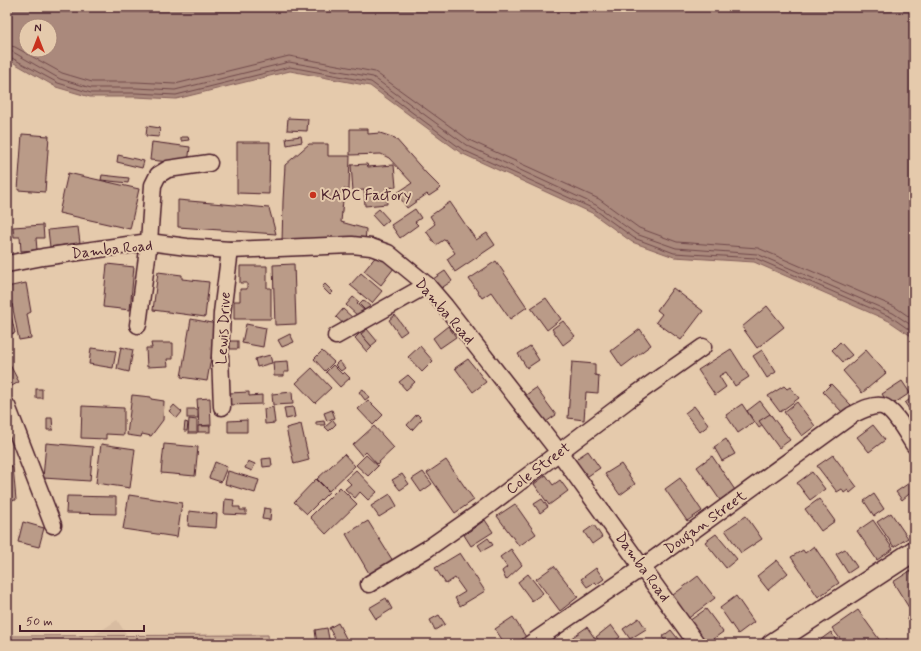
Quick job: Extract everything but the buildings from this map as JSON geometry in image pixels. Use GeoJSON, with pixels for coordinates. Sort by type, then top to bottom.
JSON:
{"type":"FeatureCollection","features":[{"type":"Feature","properties":{"kind":"street"},"geometry":{"type":"LineString","coordinates":[[138,325],[149,242],[153,185],[158,175],[168,169],[209,163]]}},
{"type":"Feature","properties":{"kind":"street","name":"Damba Road"},"geometry":{"type":"LineString","coordinates":[[7,264],[43,257],[149,242],[187,247],[230,250],[352,245],[371,247],[388,253],[428,285],[559,452],[697,644]]}},
{"type":"Feature","properties":{"kind":"street","name":"Lewis Drive"},"geometry":{"type":"LineString","coordinates":[[222,407],[220,356],[222,313],[230,250]]}},
{"type":"Feature","properties":{"kind":"street"},"geometry":{"type":"LineString","coordinates":[[336,336],[428,285]]}},
{"type":"Feature","properties":{"kind":"street","name":"Cole Street"},"geometry":{"type":"LineString","coordinates":[[369,584],[428,549],[703,347]]}},
{"type":"Feature","properties":{"kind":"street"},"geometry":{"type":"LineString","coordinates":[[7,406],[53,525]]}},
{"type":"Feature","properties":{"kind":"street","name":"Dougan Street"},"geometry":{"type":"LineString","coordinates":[[530,644],[643,567],[852,416],[867,408],[881,406],[892,412],[914,444]]}},
{"type":"Feature","properties":{"kind":"street"},"geometry":{"type":"LineString","coordinates":[[772,644],[914,551]]}},
{"type":"Feature","properties":{"kind":"shaded area"},"geometry":{"type":"Polygon","coordinates":[[[117,620],[133,644],[81,644],[117,620]]]}},
{"type":"Feature","properties":{"kind":"shaded area"},"geometry":{"type":"Polygon","coordinates":[[[268,635],[269,644],[7,644],[7,636],[268,635]]]}},
{"type":"Feature","properties":{"kind":"water"},"geometry":{"type":"Polygon","coordinates":[[[7,7],[914,7],[914,338],[889,321],[754,262],[674,257],[632,242],[592,213],[461,153],[370,86],[290,71],[176,99],[90,97],[56,87],[7,59],[7,7]]]}},
{"type":"Feature","properties":{"kind":"place","name":"KADC Factory"},"geometry":{"type":"Point","coordinates":[313,195]}}]}
